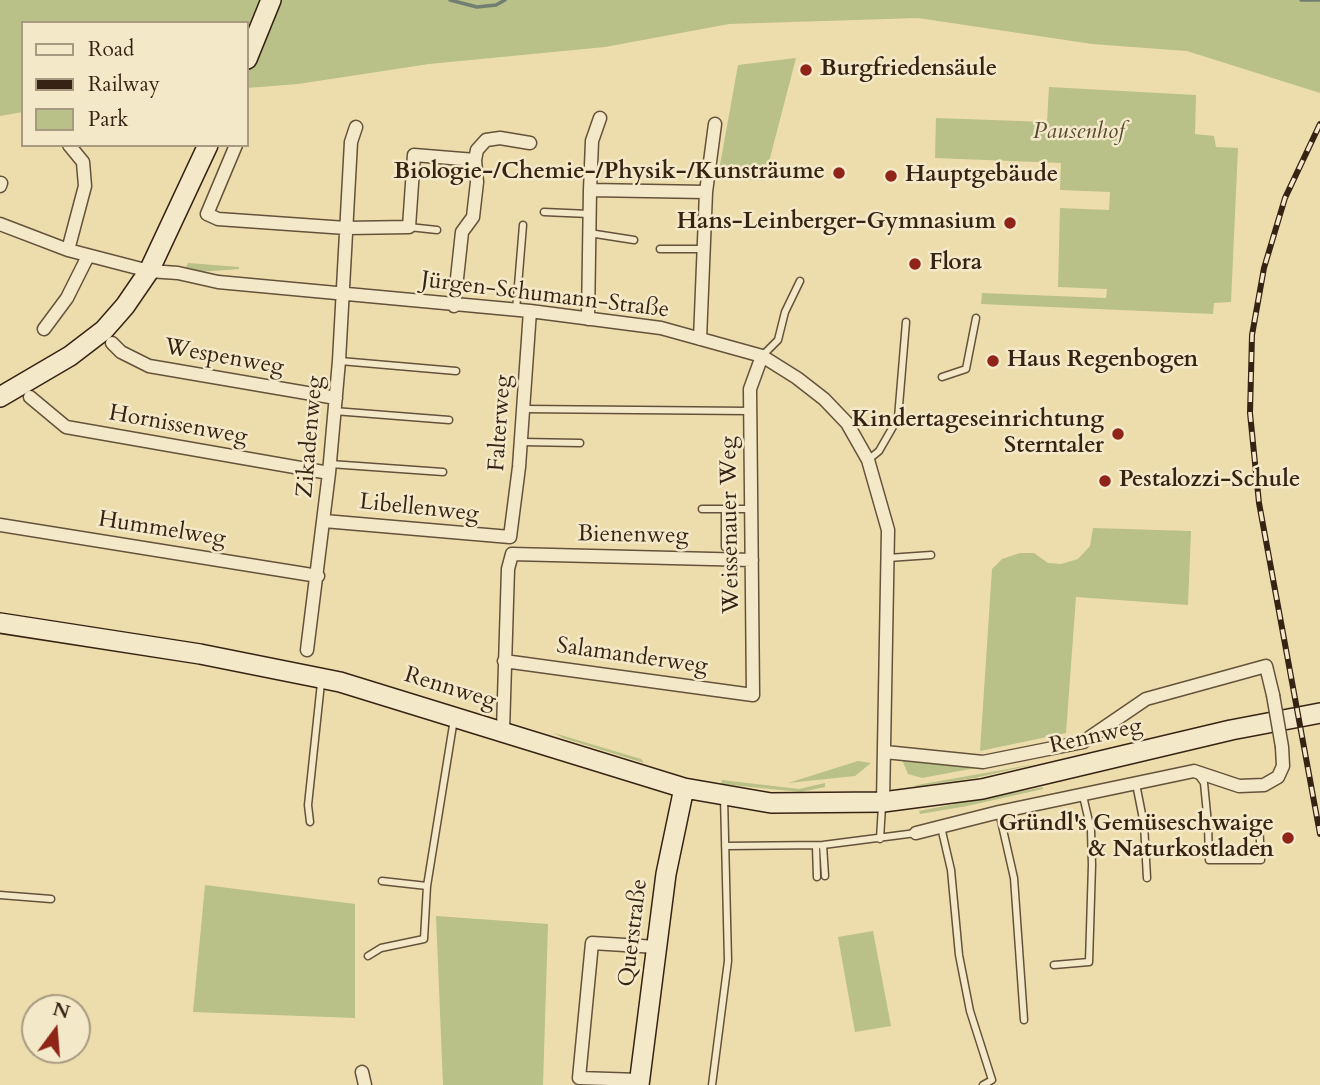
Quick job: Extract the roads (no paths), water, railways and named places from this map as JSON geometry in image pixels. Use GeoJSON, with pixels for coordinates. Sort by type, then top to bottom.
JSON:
{"type":"FeatureCollection","features":[{"type":"Feature","properties":{"kind":"main road"},"geometry":{"type":"LineString","coordinates":[[248,57],[271,0]]}},
{"type":"Feature","properties":{"kind":"main road"},"geometry":{"type":"LineString","coordinates":[[0,397],[70,356],[104,330],[149,271],[207,147]]}},
{"type":"Feature","properties":{"kind":"main road","name":"Rennweg"},"geometry":{"type":"LineString","coordinates":[[0,623],[200,654],[322,677],[503,730],[684,788],[771,803],[883,802],[993,787],[1231,730],[1320,713]]}},
{"type":"Feature","properties":{"kind":"main road","name":"Querstraße"},"geometry":{"type":"LineString","coordinates":[[639,1082],[666,874],[684,788]]}},
{"type":"Feature","properties":{"kind":"street"},"geometry":{"type":"LineString","coordinates":[[588,319],[592,141],[600,118]]}},
{"type":"Feature","properties":{"kind":"street"},"geometry":{"type":"LineString","coordinates":[[700,339],[706,192],[715,124]]}},
{"type":"Feature","properties":{"kind":"street","name":"Zikadenweg"},"geometry":{"type":"LineString","coordinates":[[307,650],[329,469],[339,361],[351,142],[356,127]]}},
{"type":"Feature","properties":{"kind":"street"},"geometry":{"type":"LineString","coordinates":[[454,306],[462,232],[473,217],[477,150],[486,140],[500,138],[530,143]]}},
{"type":"Feature","properties":{"kind":"street"},"geometry":{"type":"LineString","coordinates":[[68,250],[85,186],[83,162],[71,147]]}},
{"type":"Feature","properties":{"kind":"street"},"geometry":{"type":"LineString","coordinates":[[235,147],[207,214],[218,219],[346,228],[409,228],[414,155],[475,160]]}},
{"type":"Feature","properties":{"kind":"street"},"geometry":{"type":"LineString","coordinates":[[590,190],[706,192]]}},
{"type":"Feature","properties":{"kind":"street","name":"Jürgen-Schumann-Straße"},"geometry":{"type":"LineString","coordinates":[[0,224],[68,250],[108,258],[129,268],[178,273],[218,282],[530,311],[661,328],[762,356],[824,398],[847,423],[868,460],[888,530],[883,802]]}},
{"type":"Feature","properties":{"kind":"street"},"geometry":{"type":"LineString","coordinates":[[44,329],[67,298],[88,256]]}},
{"type":"Feature","properties":{"kind":"street","name":"Falterweg"},"geometry":{"type":"LineString","coordinates":[[510,537],[521,442],[530,311]]}},
{"type":"Feature","properties":{"kind":"street","name":"Wespenweg"},"geometry":{"type":"LineString","coordinates":[[112,343],[121,352],[149,366],[335,404]]}},
{"type":"Feature","properties":{"kind":"street","name":"Weissenauer Weg"},"geometry":{"type":"LineString","coordinates":[[753,695],[750,389],[762,356]]}},
{"type":"Feature","properties":{"kind":"street","name":"Hornissenweg"},"geometry":{"type":"LineString","coordinates":[[30,397],[66,427],[329,469]]}},
{"type":"Feature","properties":{"kind":"street","name":"Libellenweg"},"geometry":{"type":"LineString","coordinates":[[324,521],[510,537]]}},
{"type":"Feature","properties":{"kind":"street","name":"Hummelweg"},"geometry":{"type":"LineString","coordinates":[[0,525],[318,576]]}},
{"type":"Feature","properties":{"kind":"street","name":"Bienenweg"},"geometry":{"type":"LineString","coordinates":[[504,661],[508,569],[512,554],[752,560]]}},
{"type":"Feature","properties":{"kind":"street"},"geometry":{"type":"LineString","coordinates":[[503,730],[504,661]]}},
{"type":"Feature","properties":{"kind":"street","name":"Salamanderweg"},"geometry":{"type":"LineString","coordinates":[[504,661],[753,695]]}},
{"type":"Feature","properties":{"kind":"street"},"geometry":{"type":"LineString","coordinates":[[885,752],[983,762],[1083,742],[1146,699],[1266,666],[1282,747],[1283,766],[1278,777],[1264,785],[1239,786],[1194,771],[999,812],[916,833]]}},
{"type":"Feature","properties":{"kind":"street"},"geometry":{"type":"LineString","coordinates":[[639,1082],[579,1078],[592,943],[657,947]]}},
{"type":"Feature","properties":{"kind":"street"},"geometry":{"type":"LineString","coordinates":[[362,1072],[365,1085]]}},
{"type":"Feature","properties":{"kind":"lane"},"geometry":{"type":"LineString","coordinates":[[544,212],[589,214]]}},
{"type":"Feature","properties":{"kind":"lane"},"geometry":{"type":"LineString","coordinates":[[516,310],[523,225]]}},
{"type":"Feature","properties":{"kind":"lane"},"geometry":{"type":"LineString","coordinates":[[409,228],[437,230]]}},
{"type":"Feature","properties":{"kind":"lane"},"geometry":{"type":"LineString","coordinates":[[589,233],[634,240]]}},
{"type":"Feature","properties":{"kind":"lane"},"geometry":{"type":"LineString","coordinates":[[660,249],[704,250]]}},
{"type":"Feature","properties":{"kind":"lane"},"geometry":{"type":"LineString","coordinates":[[762,356],[778,340],[785,312],[800,281]]}},
{"type":"Feature","properties":{"kind":"lane"},"geometry":{"type":"LineString","coordinates":[[942,377],[966,369],[976,318]]}},
{"type":"Feature","properties":{"kind":"lane"},"geometry":{"type":"LineString","coordinates":[[868,460],[879,451],[898,418],[906,322]]}},
{"type":"Feature","properties":{"kind":"lane"},"geometry":{"type":"LineString","coordinates":[[339,361],[456,371]]}},
{"type":"Feature","properties":{"kind":"lane"},"geometry":{"type":"LineString","coordinates":[[335,404],[449,420]]}},
{"type":"Feature","properties":{"kind":"lane"},"geometry":{"type":"LineString","coordinates":[[523,409],[750,411]]}},
{"type":"Feature","properties":{"kind":"lane"},"geometry":{"type":"LineString","coordinates":[[521,442],[580,443]]}},
{"type":"Feature","properties":{"kind":"lane"},"geometry":{"type":"LineString","coordinates":[[329,469],[443,472]]}},
{"type":"Feature","properties":{"kind":"lane"},"geometry":{"type":"LineString","coordinates":[[702,509],[751,509]]}},
{"type":"Feature","properties":{"kind":"lane"},"geometry":{"type":"LineString","coordinates":[[725,509],[725,547]]}},
{"type":"Feature","properties":{"kind":"lane"},"geometry":{"type":"LineString","coordinates":[[888,558],[932,555]]}},
{"type":"Feature","properties":{"kind":"lane"},"geometry":{"type":"LineString","coordinates":[[310,822],[311,771],[322,677]]}},
{"type":"Feature","properties":{"kind":"lane"},"geometry":{"type":"LineString","coordinates":[[368,956],[381,948],[424,939],[427,886],[455,716]]}},
{"type":"Feature","properties":{"kind":"lane"},"geometry":{"type":"LineString","coordinates":[[1194,771],[1204,783],[1209,860],[1261,860],[1259,823],[1208,824]]}},
{"type":"Feature","properties":{"kind":"lane"},"geometry":{"type":"LineString","coordinates":[[1136,784],[1144,824],[1147,878]]}},
{"type":"Feature","properties":{"kind":"lane"},"geometry":{"type":"LineString","coordinates":[[1054,965],[1089,962],[1091,830],[1083,796]]}},
{"type":"Feature","properties":{"kind":"lane"},"geometry":{"type":"LineString","coordinates":[[712,1085],[727,961],[724,797]]}},
{"type":"Feature","properties":{"kind":"lane"},"geometry":{"type":"LineString","coordinates":[[880,839],[883,802]]}},
{"type":"Feature","properties":{"kind":"lane"},"geometry":{"type":"LineString","coordinates":[[999,812],[1014,878],[1024,1020]]}},
{"type":"Feature","properties":{"kind":"lane"},"geometry":{"type":"LineString","coordinates":[[941,825],[951,870],[959,955],[970,1011],[992,1080],[983,1085]]}},
{"type":"Feature","properties":{"kind":"lane"},"geometry":{"type":"LineString","coordinates":[[725,846],[819,846],[916,833]]}},
{"type":"Feature","properties":{"kind":"lane"},"geometry":{"type":"LineString","coordinates":[[819,846],[821,876]]}},
{"type":"Feature","properties":{"kind":"lane"},"geometry":{"type":"LineString","coordinates":[[382,881],[427,886]]}},
{"type":"Feature","properties":{"kind":"lane"},"geometry":{"type":"LineString","coordinates":[[0,895],[51,899]]}},
{"type":"Feature","properties":{"kind":"waterway"},"geometry":{"type":"LineString","coordinates":[[450,0],[477,7],[496,5],[505,0]]}},
{"type":"Feature","properties":{"kind":"waterway"},"geometry":{"type":"LineString","coordinates":[[1301,0],[1319,0]]}},
{"type":"Feature","properties":{"kind":"railway"},"geometry":{"type":"LineString","coordinates":[[1320,124],[1285,198],[1264,268],[1252,335],[1250,413],[1259,503],[1320,834]]}},
{"type":"Feature","properties":{"kind":"place","name":"Burgfriedensäule"},"geometry":{"type":"Point","coordinates":[806,70]}},
{"type":"Feature","properties":{"kind":"place","name":"Biologie-/Chemie-/Physik-/Kunsträume"},"geometry":{"type":"Point","coordinates":[839,173]}},
{"type":"Feature","properties":{"kind":"place","name":"Hauptgebäude"},"geometry":{"type":"Point","coordinates":[891,176]}},
{"type":"Feature","properties":{"kind":"place","name":"Hans-Leinberger-Gymnasium"},"geometry":{"type":"Point","coordinates":[1010,223]}},
{"type":"Feature","properties":{"kind":"place","name":"Flora"},"geometry":{"type":"Point","coordinates":[915,264]}},
{"type":"Feature","properties":{"kind":"place","name":"Haus Regenbogen"},"geometry":{"type":"Point","coordinates":[993,361]}},
{"type":"Feature","properties":{"kind":"place","name":"Kindertageseinrichtung Sterntaler"},"geometry":{"type":"Point","coordinates":[1118,434]}},
{"type":"Feature","properties":{"kind":"place","name":"Pestalozzi-Schule"},"geometry":{"type":"Point","coordinates":[1105,481]}},
{"type":"Feature","properties":{"kind":"place","name":"Gründl's Gemüseschwaige & Naturkostladen"},"geometry":{"type":"Point","coordinates":[1288,838]}},
{"type":"Feature","properties":{"kind":"park label","name":"Pausenhof"},"geometry":{"type":"Point","coordinates":[1079,133]}}]}
